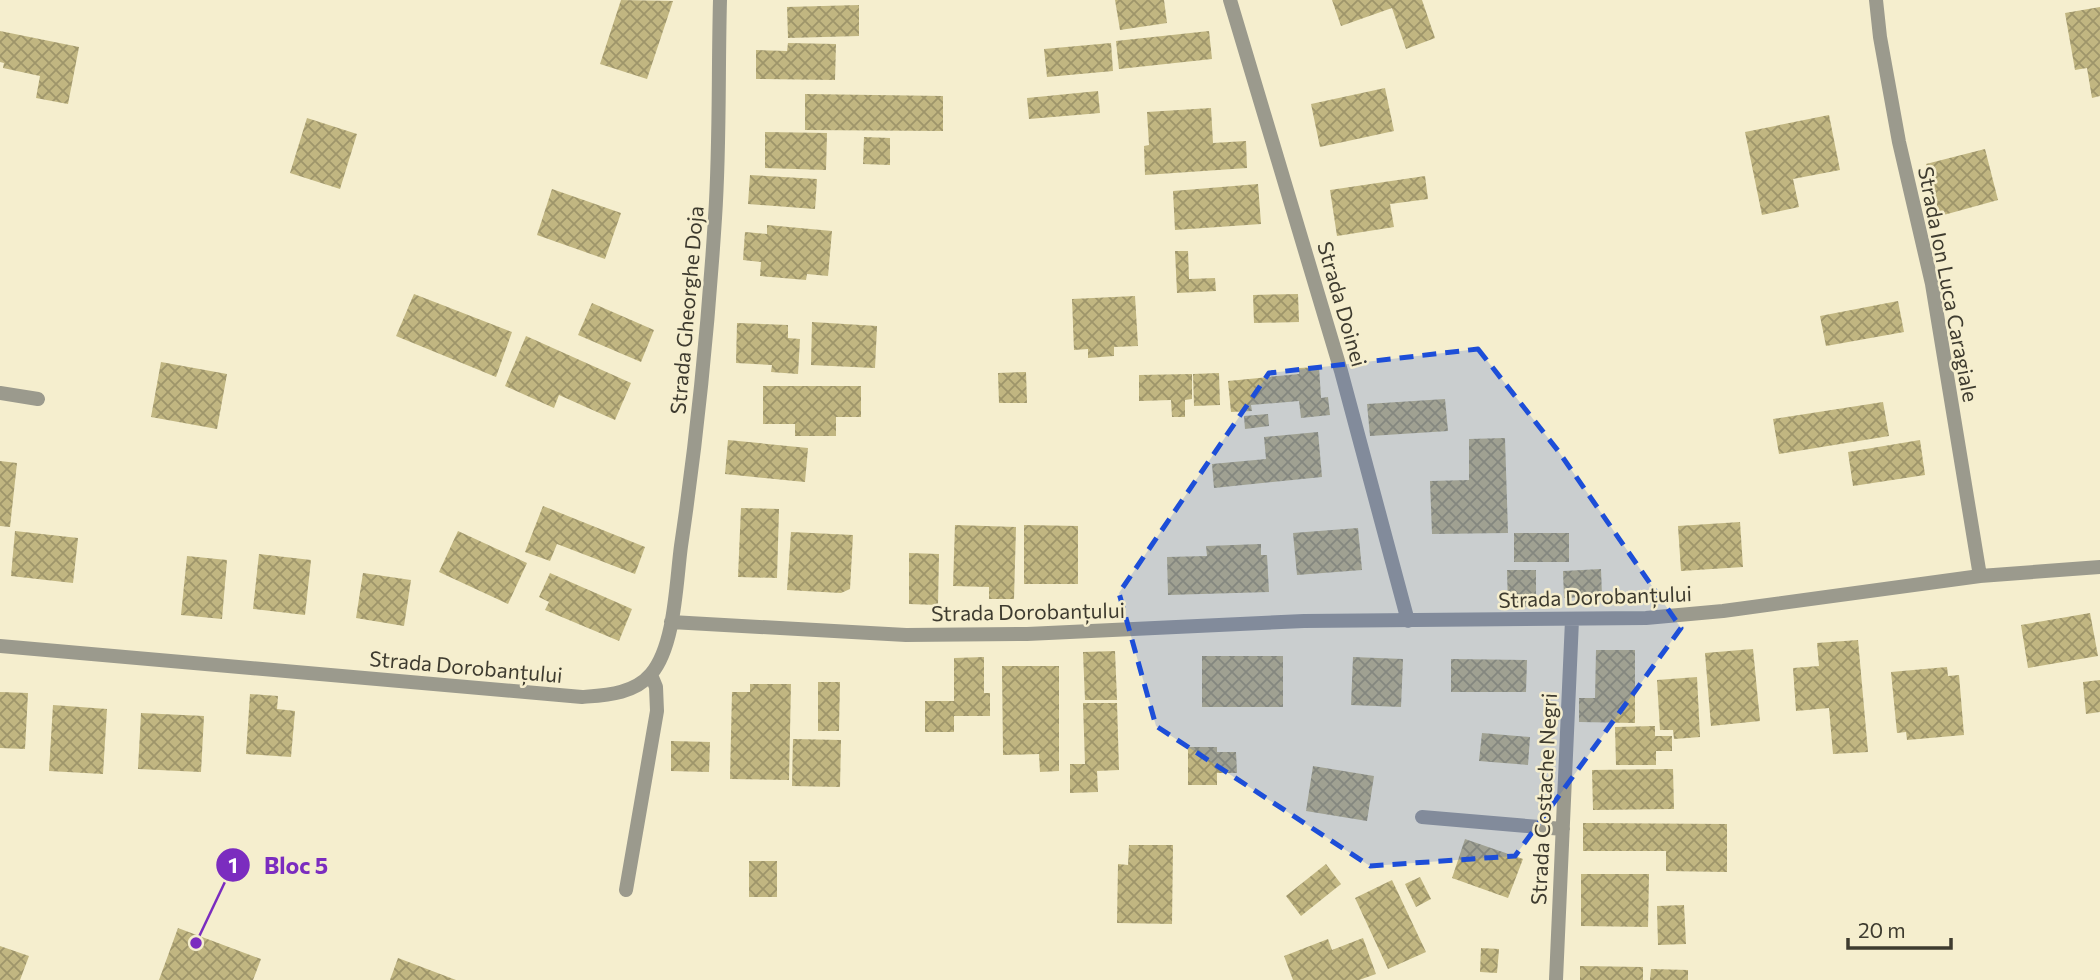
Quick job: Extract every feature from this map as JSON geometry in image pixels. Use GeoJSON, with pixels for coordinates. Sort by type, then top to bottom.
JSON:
{"type":"FeatureCollection","features":[{"type":"Feature","properties":{"kind":"street","name":"Strada Gheorghe Doja"},"geometry":{"type":"LineString","coordinates":[[671,622],[695,452],[706,337],[715,216],[720,0]]}},
{"type":"Feature","properties":{"kind":"street","name":"Strada Doinei"},"geometry":{"type":"LineString","coordinates":[[1230,0],[1341,371],[1408,621]]}},
{"type":"Feature","properties":{"kind":"street","name":"Strada Ion Luca Caragiale"},"geometry":{"type":"LineString","coordinates":[[1876,0],[1899,142],[1932,284],[1980,576]]}},
{"type":"Feature","properties":{"kind":"street"},"geometry":{"type":"LineString","coordinates":[[0,393],[38,399]]}},
{"type":"Feature","properties":{"kind":"street","name":"Strada Dorobanțului"},"geometry":{"type":"LineString","coordinates":[[671,622],[906,635],[1027,634],[1304,621],[1646,618],[1723,611],[1980,576],[2100,567]]}},
{"type":"Feature","properties":{"kind":"street","name":"Strada Costache Negri"},"geometry":{"type":"LineString","coordinates":[[1556,980],[1572,620]]}},
{"type":"Feature","properties":{"kind":"street"},"geometry":{"type":"LineString","coordinates":[[626,890],[657,711],[656,687],[651,675],[664,652],[671,622]]}},
{"type":"Feature","properties":{"kind":"street","name":"Strada Dorobanțului"},"geometry":{"type":"LineString","coordinates":[[0,646],[582,697],[634,689],[651,675]]}},
{"type":"Feature","properties":{"kind":"street"},"geometry":{"type":"LineString","coordinates":[[1422,817],[1563,829]]}},
{"type":"Feature","properties":{"kind":"highlighted area"},"geometry":{"type":"Polygon","coordinates":[[[1478,349],[1559,452],[1681,628],[1515,856],[1370,866],[1156,726],[1119,593],[1269,373],[1478,349]]]}},
{"type":"Feature","properties":{"kind":"building"},"geometry":{"type":"Polygon","coordinates":[[[621,0],[673,1],[647,79],[600,64],[621,0]]]}},
{"type":"Feature","properties":{"kind":"building"},"geometry":{"type":"Polygon","coordinates":[[[1115,0],[1164,0],[1167,23],[1120,30],[1115,0]]]}},
{"type":"Feature","properties":{"kind":"building"},"geometry":{"type":"Polygon","coordinates":[[[1332,0],[1422,0],[1435,38],[1406,49],[1392,8],[1341,26],[1332,0]]]}},
{"type":"Feature","properties":{"kind":"building"},"geometry":{"type":"Polygon","coordinates":[[[859,5],[859,36],[788,38],[787,7],[859,5]]]}},
{"type":"Feature","properties":{"kind":"building"},"geometry":{"type":"Polygon","coordinates":[[[2100,7],[2100,96],[2092,98],[2087,68],[2075,70],[2065,13],[2100,7]]]}},
{"type":"Feature","properties":{"kind":"building"},"geometry":{"type":"Polygon","coordinates":[[[0,31],[79,47],[68,104],[36,98],[40,76],[3,68],[4,63],[0,62],[0,31]]]}},
{"type":"Feature","properties":{"kind":"building"},"geometry":{"type":"Polygon","coordinates":[[[1209,31],[1212,59],[1119,69],[1116,41],[1209,31]]]}},
{"type":"Feature","properties":{"kind":"building"},"geometry":{"type":"Polygon","coordinates":[[[788,43],[836,44],[835,80],[756,79],[756,50],[787,51],[788,43]]]}},
{"type":"Feature","properties":{"kind":"building"},"geometry":{"type":"Polygon","coordinates":[[[1111,43],[1113,71],[1047,77],[1044,49],[1111,43]]]}},
{"type":"Feature","properties":{"kind":"building"},"geometry":{"type":"Polygon","coordinates":[[[1385,88],[1394,131],[1320,147],[1311,104],[1385,88]]]}},
{"type":"Feature","properties":{"kind":"building"},"geometry":{"type":"Polygon","coordinates":[[[1098,91],[1100,113],[1029,119],[1027,98],[1098,91]]]}},
{"type":"Feature","properties":{"kind":"building"},"geometry":{"type":"Polygon","coordinates":[[[805,94],[943,96],[943,131],[805,130],[805,94]]]}},
{"type":"Feature","properties":{"kind":"building"},"geometry":{"type":"Polygon","coordinates":[[[1211,108],[1213,143],[1246,141],[1247,168],[1145,175],[1144,146],[1149,145],[1147,112],[1211,108]]]}},
{"type":"Feature","properties":{"kind":"building"},"geometry":{"type":"Polygon","coordinates":[[[1829,115],[1840,170],[1793,179],[1799,207],[1762,215],[1745,132],[1829,115]]]}},
{"type":"Feature","properties":{"kind":"building"},"geometry":{"type":"Polygon","coordinates":[[[307,118],[357,134],[340,189],[290,173],[307,118]]]}},
{"type":"Feature","properties":{"kind":"building"},"geometry":{"type":"Polygon","coordinates":[[[765,132],[827,133],[826,170],[765,168],[765,132]]]}},
{"type":"Feature","properties":{"kind":"building"},"geometry":{"type":"Polygon","coordinates":[[[864,137],[890,138],[890,165],[863,164],[864,137]]]}},
{"type":"Feature","properties":{"kind":"building"},"geometry":{"type":"Polygon","coordinates":[[[1985,149],[1998,200],[1940,216],[1926,164],[1985,149]]]}},
{"type":"Feature","properties":{"kind":"building"},"geometry":{"type":"Polygon","coordinates":[[[750,175],[817,179],[815,209],[748,204],[750,175]]]}},
{"type":"Feature","properties":{"kind":"building"},"geometry":{"type":"Polygon","coordinates":[[[1425,176],[1428,199],[1390,204],[1394,227],[1337,236],[1330,190],[1425,176]]]}},
{"type":"Feature","properties":{"kind":"building"},"geometry":{"type":"Polygon","coordinates":[[[1258,184],[1261,224],[1175,230],[1173,191],[1258,184]]]}},
{"type":"Feature","properties":{"kind":"building"},"geometry":{"type":"Polygon","coordinates":[[[552,189],[621,213],[605,259],[537,235],[552,189]]]}},
{"type":"Feature","properties":{"kind":"building"},"geometry":{"type":"Polygon","coordinates":[[[767,225],[832,231],[828,276],[807,274],[806,280],[760,276],[761,262],[743,260],[745,232],[767,234],[767,225]]]}},
{"type":"Feature","properties":{"kind":"building"},"geometry":{"type":"Polygon","coordinates":[[[1175,251],[1188,251],[1189,279],[1215,278],[1216,291],[1177,293],[1175,251]]]}},
{"type":"Feature","properties":{"kind":"building"},"geometry":{"type":"Polygon","coordinates":[[[414,294],[512,332],[496,377],[396,336],[414,294]]]}},
{"type":"Feature","properties":{"kind":"building"},"geometry":{"type":"Polygon","coordinates":[[[1298,294],[1299,322],[1254,323],[1253,295],[1298,294]]]}},
{"type":"Feature","properties":{"kind":"building"},"geometry":{"type":"Polygon","coordinates":[[[1135,296],[1138,346],[1114,347],[1114,356],[1088,358],[1088,349],[1074,350],[1072,299],[1135,296]]]}},
{"type":"Feature","properties":{"kind":"building"},"geometry":{"type":"Polygon","coordinates":[[[1898,301],[1904,332],[1826,346],[1820,316],[1898,301]]]}},
{"type":"Feature","properties":{"kind":"building"},"geometry":{"type":"Polygon","coordinates":[[[592,303],[654,330],[641,362],[578,335],[592,303]]]}},
{"type":"Feature","properties":{"kind":"building"},"geometry":{"type":"Polygon","coordinates":[[[812,322],[877,326],[875,368],[811,365],[812,322]]]}},
{"type":"Feature","properties":{"kind":"building"},"geometry":{"type":"Polygon","coordinates":[[[737,323],[788,325],[788,338],[800,339],[798,374],[771,372],[772,365],[736,363],[737,323]]]}},
{"type":"Feature","properties":{"kind":"building"},"geometry":{"type":"Polygon","coordinates":[[[526,336],[631,383],[615,420],[559,395],[554,408],[505,386],[526,336]]]}},
{"type":"Feature","properties":{"kind":"building"},"geometry":{"type":"Polygon","coordinates":[[[161,362],[227,374],[217,429],[151,417],[161,362]]]}},
{"type":"Feature","properties":{"kind":"building"},"geometry":{"type":"Polygon","coordinates":[[[1319,367],[1321,398],[1328,397],[1330,415],[1301,418],[1299,401],[1251,405],[1252,411],[1231,412],[1228,381],[1299,374],[1299,368],[1319,367]]]}},
{"type":"Feature","properties":{"kind":"building"},"geometry":{"type":"Polygon","coordinates":[[[1026,372],[1027,403],[999,403],[998,373],[1026,372]]]}},
{"type":"Feature","properties":{"kind":"building"},"geometry":{"type":"Polygon","coordinates":[[[1219,373],[1220,405],[1194,406],[1193,374],[1219,373]]]}},
{"type":"Feature","properties":{"kind":"building"},"geometry":{"type":"Polygon","coordinates":[[[1192,374],[1192,399],[1185,400],[1185,417],[1172,417],[1171,400],[1139,401],[1139,375],[1192,374]]]}},
{"type":"Feature","properties":{"kind":"building"},"geometry":{"type":"Polygon","coordinates":[[[763,386],[861,386],[861,417],[836,417],[836,436],[795,436],[795,424],[763,424],[763,386]]]}},
{"type":"Feature","properties":{"kind":"building"},"geometry":{"type":"Polygon","coordinates":[[[1445,399],[1448,431],[1370,436],[1367,404],[1445,399]]]}},
{"type":"Feature","properties":{"kind":"building"},"geometry":{"type":"Polygon","coordinates":[[[1883,402],[1889,436],[1779,454],[1773,419],[1883,402]]]}},
{"type":"Feature","properties":{"kind":"building"},"geometry":{"type":"Polygon","coordinates":[[[1268,414],[1269,426],[1245,429],[1244,416],[1268,414]]]}},
{"type":"Feature","properties":{"kind":"building"},"geometry":{"type":"Polygon","coordinates":[[[1318,432],[1322,477],[1214,488],[1212,464],[1266,459],[1264,437],[1318,432]]]}},
{"type":"Feature","properties":{"kind":"building"},"geometry":{"type":"Polygon","coordinates":[[[1505,438],[1508,533],[1432,534],[1430,481],[1469,480],[1469,439],[1505,438]]]}},
{"type":"Feature","properties":{"kind":"building"},"geometry":{"type":"Polygon","coordinates":[[[728,440],[808,448],[805,482],[725,474],[728,440]]]}},
{"type":"Feature","properties":{"kind":"building"},"geometry":{"type":"Polygon","coordinates":[[[1920,440],[1925,475],[1853,486],[1848,452],[1920,440]]]}},
{"type":"Feature","properties":{"kind":"building"},"geometry":{"type":"Polygon","coordinates":[[[0,461],[17,463],[10,527],[0,526],[0,461]]]}},
{"type":"Feature","properties":{"kind":"building"},"geometry":{"type":"Polygon","coordinates":[[[543,506],[645,547],[635,574],[557,544],[550,561],[525,552],[543,506]]]}},
{"type":"Feature","properties":{"kind":"building"},"geometry":{"type":"Polygon","coordinates":[[[741,508],[779,509],[777,578],[738,577],[741,508]]]}},
{"type":"Feature","properties":{"kind":"building"},"geometry":{"type":"Polygon","coordinates":[[[1740,522],[1743,567],[1681,571],[1678,526],[1740,522]]]}},
{"type":"Feature","properties":{"kind":"building"},"geometry":{"type":"Polygon","coordinates":[[[955,525],[1016,527],[1014,599],[989,599],[989,587],[953,586],[955,525]]]}},
{"type":"Feature","properties":{"kind":"building"},"geometry":{"type":"Polygon","coordinates":[[[1024,525],[1078,526],[1078,584],[1024,584],[1024,525]]]}},
{"type":"Feature","properties":{"kind":"building"},"geometry":{"type":"Polygon","coordinates":[[[1358,528],[1362,570],[1297,575],[1293,533],[1358,528]]]}},
{"type":"Feature","properties":{"kind":"building"},"geometry":{"type":"Polygon","coordinates":[[[15,531],[78,538],[73,583],[11,576],[15,531]]]}},
{"type":"Feature","properties":{"kind":"building"},"geometry":{"type":"Polygon","coordinates":[[[458,531],[527,563],[508,604],[439,572],[458,531]]]}},
{"type":"Feature","properties":{"kind":"building"},"geometry":{"type":"Polygon","coordinates":[[[791,532],[853,535],[850,589],[841,593],[787,590],[791,532]]]}},
{"type":"Feature","properties":{"kind":"building"},"geometry":{"type":"Polygon","coordinates":[[[1514,533],[1569,533],[1569,562],[1514,562],[1514,533]]]}},
{"type":"Feature","properties":{"kind":"building"},"geometry":{"type":"Polygon","coordinates":[[[1261,544],[1261,555],[1267,555],[1269,592],[1168,595],[1167,557],[1207,556],[1206,546],[1261,544]]]}},
{"type":"Feature","properties":{"kind":"building"},"geometry":{"type":"Polygon","coordinates":[[[909,553],[939,554],[938,605],[909,604],[909,553]]]}},
{"type":"Feature","properties":{"kind":"building"},"geometry":{"type":"Polygon","coordinates":[[[259,554],[311,560],[305,615],[253,609],[259,554]]]}},
{"type":"Feature","properties":{"kind":"building"},"geometry":{"type":"Polygon","coordinates":[[[187,556],[227,560],[222,619],[181,615],[187,556]]]}},
{"type":"Feature","properties":{"kind":"building"},"geometry":{"type":"Polygon","coordinates":[[[1601,569],[1602,596],[1564,598],[1563,571],[1601,569]]]}},
{"type":"Feature","properties":{"kind":"building"},"geometry":{"type":"Polygon","coordinates":[[[1507,570],[1536,570],[1536,607],[1508,607],[1507,570]]]}},
{"type":"Feature","properties":{"kind":"building"},"geometry":{"type":"Polygon","coordinates":[[[363,573],[411,580],[404,626],[356,618],[363,573]]]}},
{"type":"Feature","properties":{"kind":"building"},"geometry":{"type":"Polygon","coordinates":[[[550,573],[632,609],[619,641],[545,610],[549,602],[539,597],[550,573]]]}},
{"type":"Feature","properties":{"kind":"building"},"geometry":{"type":"Polygon","coordinates":[[[2090,613],[2098,656],[2028,668],[2021,625],[2090,613]]]}},
{"type":"Feature","properties":{"kind":"building"},"geometry":{"type":"Polygon","coordinates":[[[1858,640],[1868,752],[1833,754],[1829,708],[1796,711],[1793,668],[1819,666],[1817,643],[1858,640]]]}},
{"type":"Feature","properties":{"kind":"building"},"geometry":{"type":"Polygon","coordinates":[[[1753,649],[1760,721],[1711,726],[1705,653],[1753,649]]]}},
{"type":"Feature","properties":{"kind":"building"},"geometry":{"type":"Polygon","coordinates":[[[1596,650],[1635,650],[1635,723],[1579,722],[1579,698],[1595,698],[1596,650]]]}},
{"type":"Feature","properties":{"kind":"building"},"geometry":{"type":"Polygon","coordinates":[[[1115,651],[1117,700],[1085,700],[1083,652],[1115,651]]]}},
{"type":"Feature","properties":{"kind":"building"},"geometry":{"type":"Polygon","coordinates":[[[1202,656],[1283,656],[1283,707],[1202,707],[1202,656]]]}},
{"type":"Feature","properties":{"kind":"building"},"geometry":{"type":"Polygon","coordinates":[[[984,657],[984,693],[990,693],[990,716],[954,716],[954,732],[925,732],[925,701],[954,701],[954,658],[984,657]]]}},
{"type":"Feature","properties":{"kind":"building"},"geometry":{"type":"Polygon","coordinates":[[[1353,657],[1403,659],[1401,707],[1351,705],[1353,657]]]}},
{"type":"Feature","properties":{"kind":"building"},"geometry":{"type":"Polygon","coordinates":[[[1451,659],[1527,660],[1526,692],[1451,692],[1451,659]]]}},
{"type":"Feature","properties":{"kind":"building"},"geometry":{"type":"Polygon","coordinates":[[[1002,666],[1059,666],[1059,771],[1040,772],[1039,754],[1003,755],[1002,666]]]}},
{"type":"Feature","properties":{"kind":"building"},"geometry":{"type":"Polygon","coordinates":[[[1947,667],[1948,676],[1959,675],[1964,735],[1907,740],[1906,732],[1897,733],[1891,672],[1947,667]]]}},
{"type":"Feature","properties":{"kind":"building"},"geometry":{"type":"Polygon","coordinates":[[[1697,677],[1700,737],[1674,739],[1673,730],[1660,730],[1657,680],[1697,677]]]}},
{"type":"Feature","properties":{"kind":"building"},"geometry":{"type":"Polygon","coordinates":[[[2100,680],[2100,712],[2086,714],[2083,682],[2100,680]]]}},
{"type":"Feature","properties":{"kind":"building"},"geometry":{"type":"Polygon","coordinates":[[[818,682],[840,682],[839,731],[818,731],[818,682]]]}},
{"type":"Feature","properties":{"kind":"building"},"geometry":{"type":"Polygon","coordinates":[[[750,684],[791,684],[789,780],[730,779],[732,692],[750,692],[750,684]]]}},
{"type":"Feature","properties":{"kind":"building"},"geometry":{"type":"Polygon","coordinates":[[[0,692],[28,693],[25,749],[0,748],[0,692]]]}},
{"type":"Feature","properties":{"kind":"building"},"geometry":{"type":"Polygon","coordinates":[[[250,694],[278,696],[277,709],[295,711],[291,757],[246,754],[250,694]]]}},
{"type":"Feature","properties":{"kind":"building"},"geometry":{"type":"Polygon","coordinates":[[[1083,703],[1117,703],[1119,770],[1097,771],[1098,792],[1070,793],[1070,764],[1085,764],[1083,703]]]}},
{"type":"Feature","properties":{"kind":"building"},"geometry":{"type":"Polygon","coordinates":[[[53,705],[107,709],[103,774],[49,771],[53,705]]]}},
{"type":"Feature","properties":{"kind":"building"},"geometry":{"type":"Polygon","coordinates":[[[141,713],[204,716],[201,772],[138,769],[141,713]]]}},
{"type":"Feature","properties":{"kind":"building"},"geometry":{"type":"Polygon","coordinates":[[[1655,726],[1655,736],[1672,736],[1672,751],[1656,751],[1656,765],[1616,765],[1615,727],[1655,726]]]}},
{"type":"Feature","properties":{"kind":"building"},"geometry":{"type":"Polygon","coordinates":[[[1482,733],[1530,737],[1528,765],[1479,761],[1482,733]]]}},
{"type":"Feature","properties":{"kind":"building"},"geometry":{"type":"Polygon","coordinates":[[[793,739],[841,740],[840,787],[792,786],[793,739]]]}},
{"type":"Feature","properties":{"kind":"building"},"geometry":{"type":"Polygon","coordinates":[[[671,741],[710,742],[709,772],[671,771],[671,741]]]}},
{"type":"Feature","properties":{"kind":"building"},"geometry":{"type":"Polygon","coordinates":[[[1188,747],[1217,747],[1217,752],[1236,752],[1237,773],[1217,773],[1217,785],[1188,785],[1188,747]]]}},
{"type":"Feature","properties":{"kind":"building"},"geometry":{"type":"Polygon","coordinates":[[[1313,766],[1374,776],[1367,821],[1306,811],[1313,766]]]}},
{"type":"Feature","properties":{"kind":"building"},"geometry":{"type":"Polygon","coordinates":[[[1673,769],[1674,809],[1593,810],[1592,770],[1673,769]]]}},
{"type":"Feature","properties":{"kind":"building"},"geometry":{"type":"Polygon","coordinates":[[[1583,823],[1727,824],[1727,872],[1666,871],[1666,851],[1583,851],[1583,823]]]}},
{"type":"Feature","properties":{"kind":"building"},"geometry":{"type":"Polygon","coordinates":[[[1465,839],[1523,859],[1508,898],[1452,878],[1465,839]]]}},
{"type":"Feature","properties":{"kind":"building"},"geometry":{"type":"Polygon","coordinates":[[[1129,845],[1173,845],[1172,924],[1117,923],[1118,864],[1128,865],[1129,845]]]}},
{"type":"Feature","properties":{"kind":"building"},"geometry":{"type":"Polygon","coordinates":[[[749,861],[777,861],[777,897],[749,897],[749,861]]]}},
{"type":"Feature","properties":{"kind":"building"},"geometry":{"type":"Polygon","coordinates":[[[1326,864],[1341,884],[1301,916],[1286,896],[1326,864]]]}},
{"type":"Feature","properties":{"kind":"building"},"geometry":{"type":"Polygon","coordinates":[[[1581,874],[1649,874],[1648,927],[1581,926],[1581,874]]]}},
{"type":"Feature","properties":{"kind":"building"},"geometry":{"type":"Polygon","coordinates":[[[1420,877],[1431,899],[1416,907],[1405,884],[1420,877]]]}},
{"type":"Feature","properties":{"kind":"building"},"geometry":{"type":"Polygon","coordinates":[[[1392,880],[1426,952],[1388,969],[1355,898],[1392,880]]]}},
{"type":"Feature","properties":{"kind":"building"},"geometry":{"type":"Polygon","coordinates":[[[1684,905],[1686,944],[1658,945],[1657,906],[1684,905]]]}},
{"type":"Feature","properties":{"kind":"building"},"geometry":{"type":"Polygon","coordinates":[[[178,928],[261,959],[253,980],[159,980],[178,928]]]}},
{"type":"Feature","properties":{"kind":"building"},"geometry":{"type":"Polygon","coordinates":[[[1363,938],[1376,974],[1359,980],[1293,980],[1284,956],[1328,939],[1332,950],[1363,938]]]}},
{"type":"Feature","properties":{"kind":"building"},"geometry":{"type":"Polygon","coordinates":[[[0,946],[29,956],[20,980],[0,980],[0,946]]]}},
{"type":"Feature","properties":{"kind":"building"},"geometry":{"type":"Polygon","coordinates":[[[1481,948],[1499,949],[1497,973],[1480,972],[1481,948]]]}},
{"type":"Feature","properties":{"kind":"building"},"geometry":{"type":"Polygon","coordinates":[[[398,958],[456,980],[390,980],[398,958]]]}},
{"type":"Feature","properties":{"kind":"building"},"geometry":{"type":"Polygon","coordinates":[[[1580,966],[1643,967],[1643,980],[1580,980],[1580,966]]]}},
{"type":"Feature","properties":{"kind":"building"},"geometry":{"type":"Polygon","coordinates":[[[1651,969],[1688,970],[1688,980],[1650,980],[1651,969]]]}},
{"type":"Feature","properties":{"kind":"place","name":"Bloc 5"},"geometry":{"type":"Point","coordinates":[196,943]}}]}
